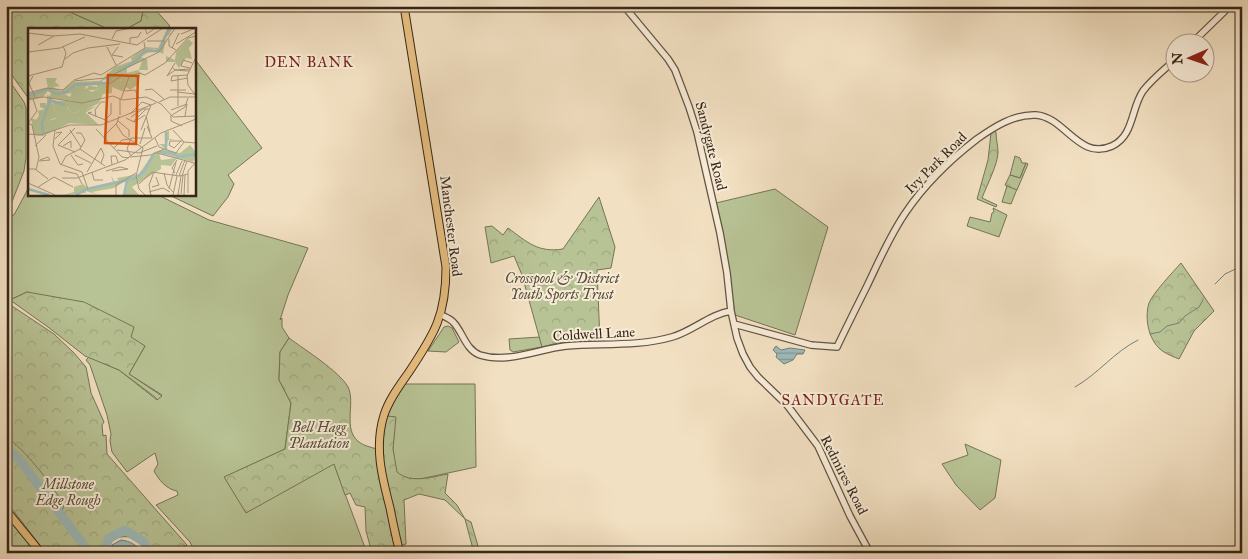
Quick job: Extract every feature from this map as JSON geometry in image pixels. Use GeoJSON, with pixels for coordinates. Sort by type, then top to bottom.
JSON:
{"type":"FeatureCollection","features":[{"type":"Feature","properties":{"kind":"main road","name":"Manchester Road"},"geometry":{"type":"LineString","coordinates":[[400,553],[382,474],[379,453],[380,432],[384,414],[392,397],[424,349],[441,315],[446,286],[444,247],[404,6]]}},
{"type":"Feature","properties":{"kind":"main road"},"geometry":{"type":"LineString","coordinates":[[6,510],[41,553]]}},
{"type":"Feature","properties":{"kind":"street","name":"Sandygate Road"},"geometry":{"type":"LineString","coordinates":[[624,6],[668,59],[675,70],[689,107],[697,132],[720,234],[728,273],[731,311]]}},
{"type":"Feature","properties":{"kind":"street"},"geometry":{"type":"LineString","coordinates":[[1203,32],[1230,6]]}},
{"type":"Feature","properties":{"kind":"street","name":"Ivy Park Road"},"geometry":{"type":"LineString","coordinates":[[734,324],[811,345],[837,347],[882,255],[906,212],[923,189],[946,167],[990,130],[1016,118],[1039,115],[1053,121],[1072,138],[1088,146],[1099,149],[1106,148],[1120,141],[1130,126],[1145,89],[1166,69]]}},
{"type":"Feature","properties":{"kind":"street","name":"Coldwell Lane"},"geometry":{"type":"LineString","coordinates":[[441,315],[454,324],[473,351],[479,355],[508,357],[566,346],[648,343],[688,331],[718,314],[731,311]]}},
{"type":"Feature","properties":{"kind":"street","name":"Redmires Road"},"geometry":{"type":"LineString","coordinates":[[731,311],[740,346],[750,367],[787,405],[818,446],[870,553]]}},
{"type":"Feature","properties":{"kind":"green space"},"geometry":{"type":"Polygon","coordinates":[[[6,6],[56,6],[106,28],[28,28],[28,98],[6,67],[6,6]]]}},
{"type":"Feature","properties":{"kind":"green space"},"geometry":{"type":"Polygon","coordinates":[[[56,6],[144,6],[141,21],[128,28],[106,28],[56,6]]]}},
{"type":"Feature","properties":{"kind":"green space"},"geometry":{"type":"Polygon","coordinates":[[[144,6],[152,6],[170,26],[167,28],[128,28],[141,21],[144,6]]]}},
{"type":"Feature","properties":{"kind":"green space"},"geometry":{"type":"Polygon","coordinates":[[[195,59],[262,148],[228,175],[234,184],[228,197],[213,216],[169,195],[195,195],[195,59]]]}},
{"type":"Feature","properties":{"kind":"green space"},"geometry":{"type":"Polygon","coordinates":[[[6,76],[26,108],[26,158],[24,171],[6,217],[6,76]]]}},
{"type":"Feature","properties":{"kind":"green space"},"geometry":{"type":"Polygon","coordinates":[[[996,132],[998,157],[982,198],[997,205],[996,207],[977,199],[988,160],[991,133],[996,132]]]}},
{"type":"Feature","properties":{"kind":"green space"},"geometry":{"type":"Polygon","coordinates":[[[1015,156],[1020,158],[1022,163],[1026,163],[1020,178],[1010,175],[1015,156]]]}},
{"type":"Feature","properties":{"kind":"green space"},"geometry":{"type":"Polygon","coordinates":[[[1026,163],[1028,164],[1017,190],[1005,185],[1010,175],[1020,178],[1026,163]]]}},
{"type":"Feature","properties":{"kind":"green space"},"geometry":{"type":"Polygon","coordinates":[[[1007,186],[1017,189],[1011,204],[1002,202],[1007,186]]]}},
{"type":"Feature","properties":{"kind":"green space"},"geometry":{"type":"Polygon","coordinates":[[[28,189],[28,195],[158,195],[209,220],[308,248],[288,295],[280,320],[282,318],[282,327],[289,338],[280,352],[279,380],[291,403],[285,449],[225,477],[334,464],[367,553],[195,553],[190,542],[156,505],[178,495],[177,491],[163,484],[154,471],[158,464],[155,453],[127,472],[112,452],[107,415],[90,365],[86,360],[89,357],[119,370],[157,400],[162,395],[129,374],[145,346],[27,292],[10,300],[6,296],[6,230],[10,216],[14,215],[28,189]]]}},
{"type":"Feature","properties":{"kind":"green space"},"geometry":{"type":"Polygon","coordinates":[[[775,189],[828,227],[795,335],[735,315],[727,258],[716,203],[775,189]]]}},
{"type":"Feature","properties":{"kind":"green space","name":"Crosspool & District Youth Sports Trust"},"geometry":{"type":"Polygon","coordinates":[[[599,197],[615,247],[611,268],[597,270],[600,341],[558,343],[542,347],[522,275],[514,256],[491,263],[485,227],[492,226],[503,235],[508,228],[527,242],[540,248],[563,249],[599,197]]]}},
{"type":"Feature","properties":{"kind":"green space"},"geometry":{"type":"Polygon","coordinates":[[[993,208],[1007,215],[999,237],[967,226],[970,217],[990,222],[994,212],[993,208]]]}},
{"type":"Feature","properties":{"kind":"green space"},"geometry":{"type":"Polygon","coordinates":[[[1181,263],[1214,311],[1194,331],[1179,359],[1164,352],[1155,343],[1151,337],[1147,316],[1151,299],[1181,263]]]}},
{"type":"Feature","properties":{"kind":"green space"},"geometry":{"type":"Polygon","coordinates":[[[27,292],[84,302],[134,327],[131,337],[145,346],[129,374],[162,396],[157,400],[119,370],[85,356],[10,300],[27,292]]]}},
{"type":"Feature","properties":{"kind":"green space","name":"Millstone Edge Rough"},"geometry":{"type":"Polygon","coordinates":[[[6,302],[54,334],[86,367],[91,393],[104,422],[102,425],[103,436],[106,435],[107,454],[187,545],[175,553],[146,553],[139,542],[133,538],[121,537],[110,543],[107,549],[88,550],[87,553],[46,553],[6,501],[6,302]]]}},
{"type":"Feature","properties":{"kind":"green space"},"geometry":{"type":"Polygon","coordinates":[[[444,327],[452,328],[459,342],[446,352],[428,351],[444,327]]]}},
{"type":"Feature","properties":{"kind":"green space"},"geometry":{"type":"Polygon","coordinates":[[[540,337],[542,347],[513,352],[510,350],[509,339],[540,337]]]}},
{"type":"Feature","properties":{"kind":"green space","name":"Bell Hagg Plantation"},"geometry":{"type":"Polygon","coordinates":[[[289,338],[330,368],[348,387],[351,401],[350,423],[354,437],[366,446],[380,450],[387,416],[396,417],[393,449],[397,472],[408,478],[415,479],[448,474],[445,493],[457,505],[465,519],[445,500],[419,494],[404,500],[406,544],[394,548],[395,553],[372,553],[366,531],[365,507],[356,505],[350,493],[345,495],[334,464],[246,513],[224,477],[285,449],[291,403],[279,380],[280,352],[289,338]]]}},
{"type":"Feature","properties":{"kind":"green space"},"geometry":{"type":"Polygon","coordinates":[[[403,384],[475,384],[476,467],[420,479],[403,478],[396,472],[393,449],[395,417],[387,416],[403,384]]]}},
{"type":"Feature","properties":{"kind":"green space"},"geometry":{"type":"Polygon","coordinates":[[[965,444],[1001,460],[995,498],[980,510],[956,485],[942,464],[968,455],[965,444]]]}},
{"type":"Feature","properties":{"kind":"green space"},"geometry":{"type":"Polygon","coordinates":[[[6,515],[37,553],[7,553],[6,515]]]}},
{"type":"Feature","properties":{"kind":"green space"},"geometry":{"type":"Polygon","coordinates":[[[465,519],[471,522],[480,553],[474,553],[465,519]]]}},
{"type":"Feature","properties":{"kind":"water"},"geometry":{"type":"Polygon","coordinates":[[[776,346],[781,350],[790,348],[805,350],[803,354],[797,354],[793,360],[784,364],[776,357],[777,354],[773,350],[776,346]]]}},
{"type":"Feature","properties":{"kind":"water"},"geometry":{"type":"Polygon","coordinates":[[[121,540],[133,544],[142,553],[111,553],[112,545],[121,540]]]}},
{"type":"Feature","properties":{"kind":"waterway"},"geometry":{"type":"LineString","coordinates":[[1215,284],[1225,274],[1242,266]]}},
{"type":"Feature","properties":{"kind":"waterway"},"geometry":{"type":"LineString","coordinates":[[1150,334],[1160,332],[1167,326],[1179,323],[1185,316],[1199,307],[1203,300]]}},
{"type":"Feature","properties":{"kind":"waterway"},"geometry":{"type":"LineString","coordinates":[[1075,387],[1138,340]]}},
{"type":"Feature","properties":{"kind":"waterway"},"geometry":{"type":"LineString","coordinates":[[6,436],[30,459],[52,487],[64,505],[61,514]]}},
{"type":"Feature","properties":{"kind":"waterway"},"geometry":{"type":"LineString","coordinates":[[6,448],[18,458],[89,552],[97,553]]}},
{"type":"Feature","properties":{"kind":"waterway"},"geometry":{"type":"LineString","coordinates":[[99,553],[106,547],[109,538],[125,530],[144,542],[149,553]]}},
{"type":"Feature","properties":{"kind":"district","name":"DEN BANK"},"geometry":{"type":"Point","coordinates":[309,62]}},
{"type":"Feature","properties":{"kind":"district","name":"SANDYGATE"},"geometry":{"type":"Point","coordinates":[833,400]}}]}
